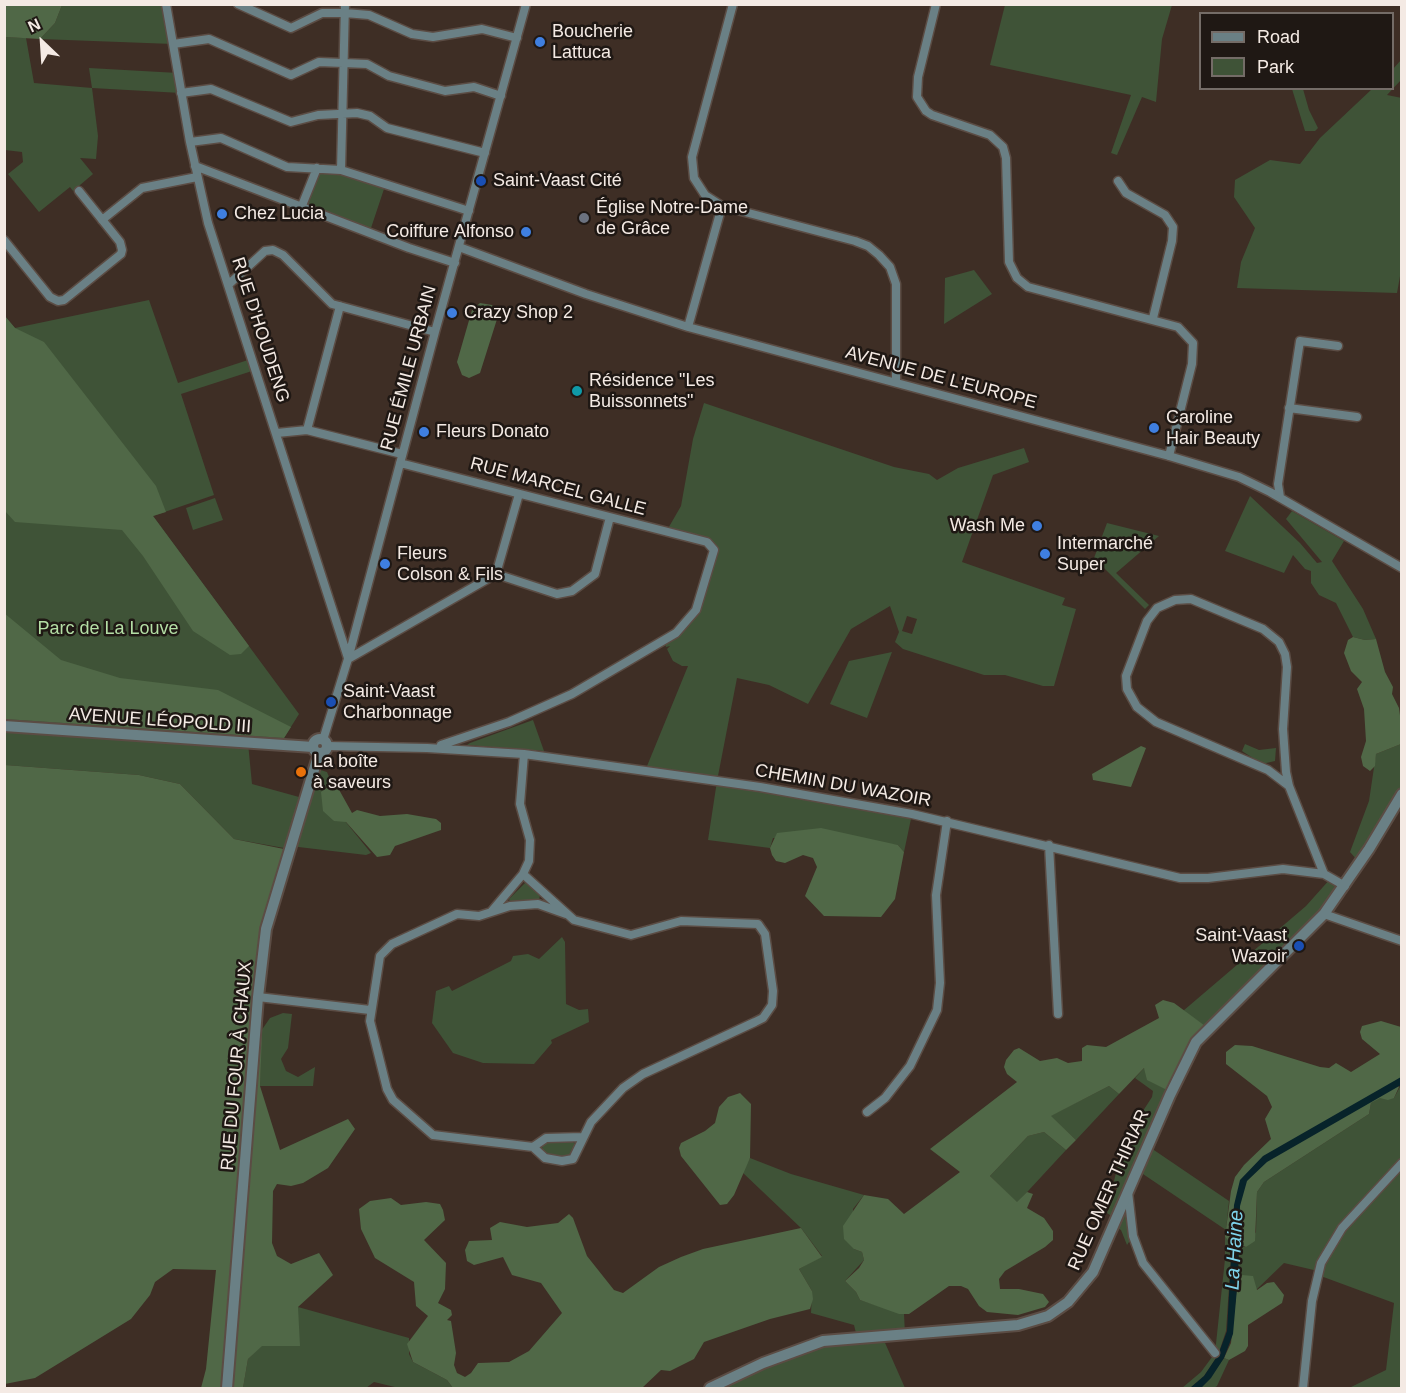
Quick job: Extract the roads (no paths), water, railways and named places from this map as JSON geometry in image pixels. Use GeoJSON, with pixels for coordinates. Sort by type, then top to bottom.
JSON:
{"type":"FeatureCollection","features":[{"type":"Feature","properties":{"kind":"street","name":"RUE D'HOUDENG"},"geometry":{"type":"LineString","coordinates":[[166,4],[197,177],[228,285],[348,659]]}},
{"type":"Feature","properties":{"kind":"street"},"geometry":{"type":"LineString","coordinates":[[238,4],[291,28],[322,13],[345,9],[369,15],[412,34],[434,36],[483,29],[517,38]]}},
{"type":"Feature","properties":{"kind":"street","name":"RUE ÉMILE URBAIN"},"geometry":{"type":"LineString","coordinates":[[321,747],[348,659],[526,4]]}},
{"type":"Feature","properties":{"kind":"street"},"geometry":{"type":"LineString","coordinates":[[733,4],[691,168],[705,195],[722,206],[855,241],[868,246],[879,255],[890,267],[896,284],[896,382]]}},
{"type":"Feature","properties":{"kind":"street"},"geometry":{"type":"LineString","coordinates":[[936,4],[918,77],[917,96],[926,111],[933,116],[990,135],[1003,147],[1006,158],[1009,262],[1013,274],[1028,287],[1153,318],[1184,330],[1194,350],[1170,456]]}},
{"type":"Feature","properties":{"kind":"street"},"geometry":{"type":"LineString","coordinates":[[341,170],[345,9]]}},
{"type":"Feature","properties":{"kind":"street"},"geometry":{"type":"LineString","coordinates":[[173,45],[209,39],[291,75],[319,62],[344,65],[368,64],[389,76],[445,91],[474,87],[501,96]]}},
{"type":"Feature","properties":{"kind":"street"},"geometry":{"type":"LineString","coordinates":[[181,93],[211,88],[291,122],[318,115],[357,112],[370,116],[387,128],[485,153]]}},
{"type":"Feature","properties":{"kind":"street"},"geometry":{"type":"LineString","coordinates":[[190,142],[221,138],[287,167],[341,170],[469,211]]}},
{"type":"Feature","properties":{"kind":"street"},"geometry":{"type":"LineString","coordinates":[[195,166],[301,208],[455,263]]}},
{"type":"Feature","properties":{"kind":"street"},"geometry":{"type":"LineString","coordinates":[[301,208],[317,168]]}},
{"type":"Feature","properties":{"kind":"street"},"geometry":{"type":"LineString","coordinates":[[102,220],[142,188],[197,177]]}},
{"type":"Feature","properties":{"kind":"street"},"geometry":{"type":"LineString","coordinates":[[1118,181],[1126,193],[1165,215],[1173,227],[1172,241],[1153,318]]}},
{"type":"Feature","properties":{"kind":"street"},"geometry":{"type":"LineString","coordinates":[[4,240],[50,297],[58,301],[121,253],[120,242],[79,191]]}},
{"type":"Feature","properties":{"kind":"street"},"geometry":{"type":"LineString","coordinates":[[688,327],[722,206]]}},
{"type":"Feature","properties":{"kind":"street","name":"AVENUE DE L'EUROPE"},"geometry":{"type":"LineString","coordinates":[[459,247],[586,294],[688,327],[1170,456],[1239,477],[1280,497],[1401,568]]}},
{"type":"Feature","properties":{"kind":"street"},"geometry":{"type":"LineString","coordinates":[[228,285],[265,252],[273,249],[283,255],[332,304],[435,332]]}},
{"type":"Feature","properties":{"kind":"street"},"geometry":{"type":"LineString","coordinates":[[307,430],[340,306]]}},
{"type":"Feature","properties":{"kind":"street"},"geometry":{"type":"LineString","coordinates":[[1280,497],[1278,484],[1300,341],[1338,346]]}},
{"type":"Feature","properties":{"kind":"street"},"geometry":{"type":"LineString","coordinates":[[1290,408],[1357,417]]}},
{"type":"Feature","properties":{"kind":"street","name":"RUE MARCEL GALLE"},"geometry":{"type":"LineString","coordinates":[[277,433],[307,430],[519,494],[707,542],[714,550],[714,558],[692,616],[676,633],[612,671],[540,709],[470,737],[427,748]]}},
{"type":"Feature","properties":{"kind":"street"},"geometry":{"type":"LineString","coordinates":[[348,659],[496,574],[519,494]]}},
{"type":"Feature","properties":{"kind":"street"},"geometry":{"type":"LineString","coordinates":[[496,574],[557,594],[579,588],[595,574],[610,517]]}},
{"type":"Feature","properties":{"kind":"street"},"geometry":{"type":"LineString","coordinates":[[1289,786],[1268,770],[1156,722],[1137,707],[1127,689],[1126,676],[1147,621],[1157,608],[1175,600],[1191,599],[1263,629],[1279,642],[1286,660],[1283,741],[1289,786],[1324,874]]}},
{"type":"Feature","properties":{"kind":"street","name":"AVENUE LÉOPOLD III"},"geometry":{"type":"LineString","coordinates":[[4,726],[321,747]]}},
{"type":"Feature","properties":{"kind":"street","name":"CHEMIN DU WAZOIR"},"geometry":{"type":"LineString","coordinates":[[321,747],[427,748],[524,754],[760,787],[947,821],[1180,878],[1208,878],[1268,870],[1324,874],[1345,886]]}},
{"type":"Feature","properties":{"kind":"street","name":"RUE DU FOUR À CHAUX"},"geometry":{"type":"LineString","coordinates":[[227,1389],[258,997],[266,929],[321,747]]}},
{"type":"Feature","properties":{"kind":"street"},"geometry":{"type":"LineString","coordinates":[[491,912],[523,874],[529,861],[531,846],[520,809],[524,754]]}},
{"type":"Feature","properties":{"kind":"street","name":"RUE OMER THIRIAR"},"geometry":{"type":"LineString","coordinates":[[710,1389],[763,1363],[823,1341],[1018,1325],[1048,1316],[1068,1302],[1088,1280],[1196,1042],[1324,914],[1345,886],[1401,794]]}},
{"type":"Feature","properties":{"kind":"street"},"geometry":{"type":"LineString","coordinates":[[867,1112],[885,1098],[910,1066],[937,1010],[940,983],[936,895],[947,821]]}},
{"type":"Feature","properties":{"kind":"street"},"geometry":{"type":"LineString","coordinates":[[1049,845],[1058,1014]]}},
{"type":"Feature","properties":{"kind":"street"},"geometry":{"type":"LineString","coordinates":[[523,874],[566,914]]}},
{"type":"Feature","properties":{"kind":"street"},"geometry":{"type":"LineString","coordinates":[[538,904],[592,927],[631,935],[646,933],[674,922],[758,924],[765,934],[773,991],[772,1005],[763,1018],[636,1078],[605,1105],[583,1137],[576,1155],[568,1160],[545,1158],[533,1147],[439,1136],[428,1131],[393,1100],[388,1092],[370,1021],[378,962],[387,947],[451,916],[479,916],[491,912],[516,905],[538,904]]}},
{"type":"Feature","properties":{"kind":"street"},"geometry":{"type":"LineString","coordinates":[[1324,914],[1401,941]]}},
{"type":"Feature","properties":{"kind":"street"},"geometry":{"type":"LineString","coordinates":[[258,997],[370,1010]]}},
{"type":"Feature","properties":{"kind":"street"},"geometry":{"type":"LineString","coordinates":[[533,1147],[546,1138],[583,1137]]}},
{"type":"Feature","properties":{"kind":"street"},"geometry":{"type":"LineString","coordinates":[[1303,1389],[1311,1307],[1322,1263],[1342,1228],[1401,1163]]}},
{"type":"Feature","properties":{"kind":"street"},"geometry":{"type":"LineString","coordinates":[[1128,1191],[1133,1236],[1143,1263],[1215,1353]]}},
{"type":"Feature","properties":{"kind":"water","name":"La Haine"},"geometry":{"type":"Polygon","coordinates":[[[1401,1077],[1401,1085],[1267,1162],[1247,1181],[1240,1206],[1238,1277],[1233,1334],[1224,1358],[1211,1378],[1201,1388],[1190,1388],[1204,1376],[1218,1355],[1227,1331],[1234,1205],[1240,1180],[1263,1156],[1401,1077]]]}},
{"type":"Feature","properties":{"kind":"place","name":"Boucherie Lattuca"},"geometry":{"type":"Point","coordinates":[540,42]}},
{"type":"Feature","properties":{"kind":"place","name":"Saint-Vaast Cité"},"geometry":{"type":"Point","coordinates":[481,181]}},
{"type":"Feature","properties":{"kind":"place","name":"Chez Lucia"},"geometry":{"type":"Point","coordinates":[222,214]}},
{"type":"Feature","properties":{"kind":"place","name":"Église Notre-Dame de Grâce"},"geometry":{"type":"Point","coordinates":[584,218]}},
{"type":"Feature","properties":{"kind":"place","name":"Coiffure Alfonso"},"geometry":{"type":"Point","coordinates":[526,232]}},
{"type":"Feature","properties":{"kind":"place","name":"Crazy Shop 2"},"geometry":{"type":"Point","coordinates":[452,313]}},
{"type":"Feature","properties":{"kind":"place","name":"Résidence \"Les Buissonnets\""},"geometry":{"type":"Point","coordinates":[577,391]}},
{"type":"Feature","properties":{"kind":"place","name":"Caroline Hair Beauty"},"geometry":{"type":"Point","coordinates":[1154,428]}},
{"type":"Feature","properties":{"kind":"place","name":"Fleurs Donato"},"geometry":{"type":"Point","coordinates":[424,432]}},
{"type":"Feature","properties":{"kind":"place","name":"Wash Me"},"geometry":{"type":"Point","coordinates":[1037,526]}},
{"type":"Feature","properties":{"kind":"place","name":"Intermarché Super"},"geometry":{"type":"Point","coordinates":[1045,554]}},
{"type":"Feature","properties":{"kind":"place","name":"Fleurs Colson & Fils"},"geometry":{"type":"Point","coordinates":[385,564]}},
{"type":"Feature","properties":{"kind":"place","name":"Saint-Vaast Charbonnage"},"geometry":{"type":"Point","coordinates":[331,702]}},
{"type":"Feature","properties":{"kind":"place","name":"La boîte à saveurs"},"geometry":{"type":"Point","coordinates":[301,772]}},
{"type":"Feature","properties":{"kind":"place","name":"Saint-Vaast Wazoir"},"geometry":{"type":"Point","coordinates":[1299,946]}},
{"type":"Feature","properties":{"kind":"park label","name":"Parc de La Louve"},"geometry":{"type":"Point","coordinates":[108,629]}}]}
